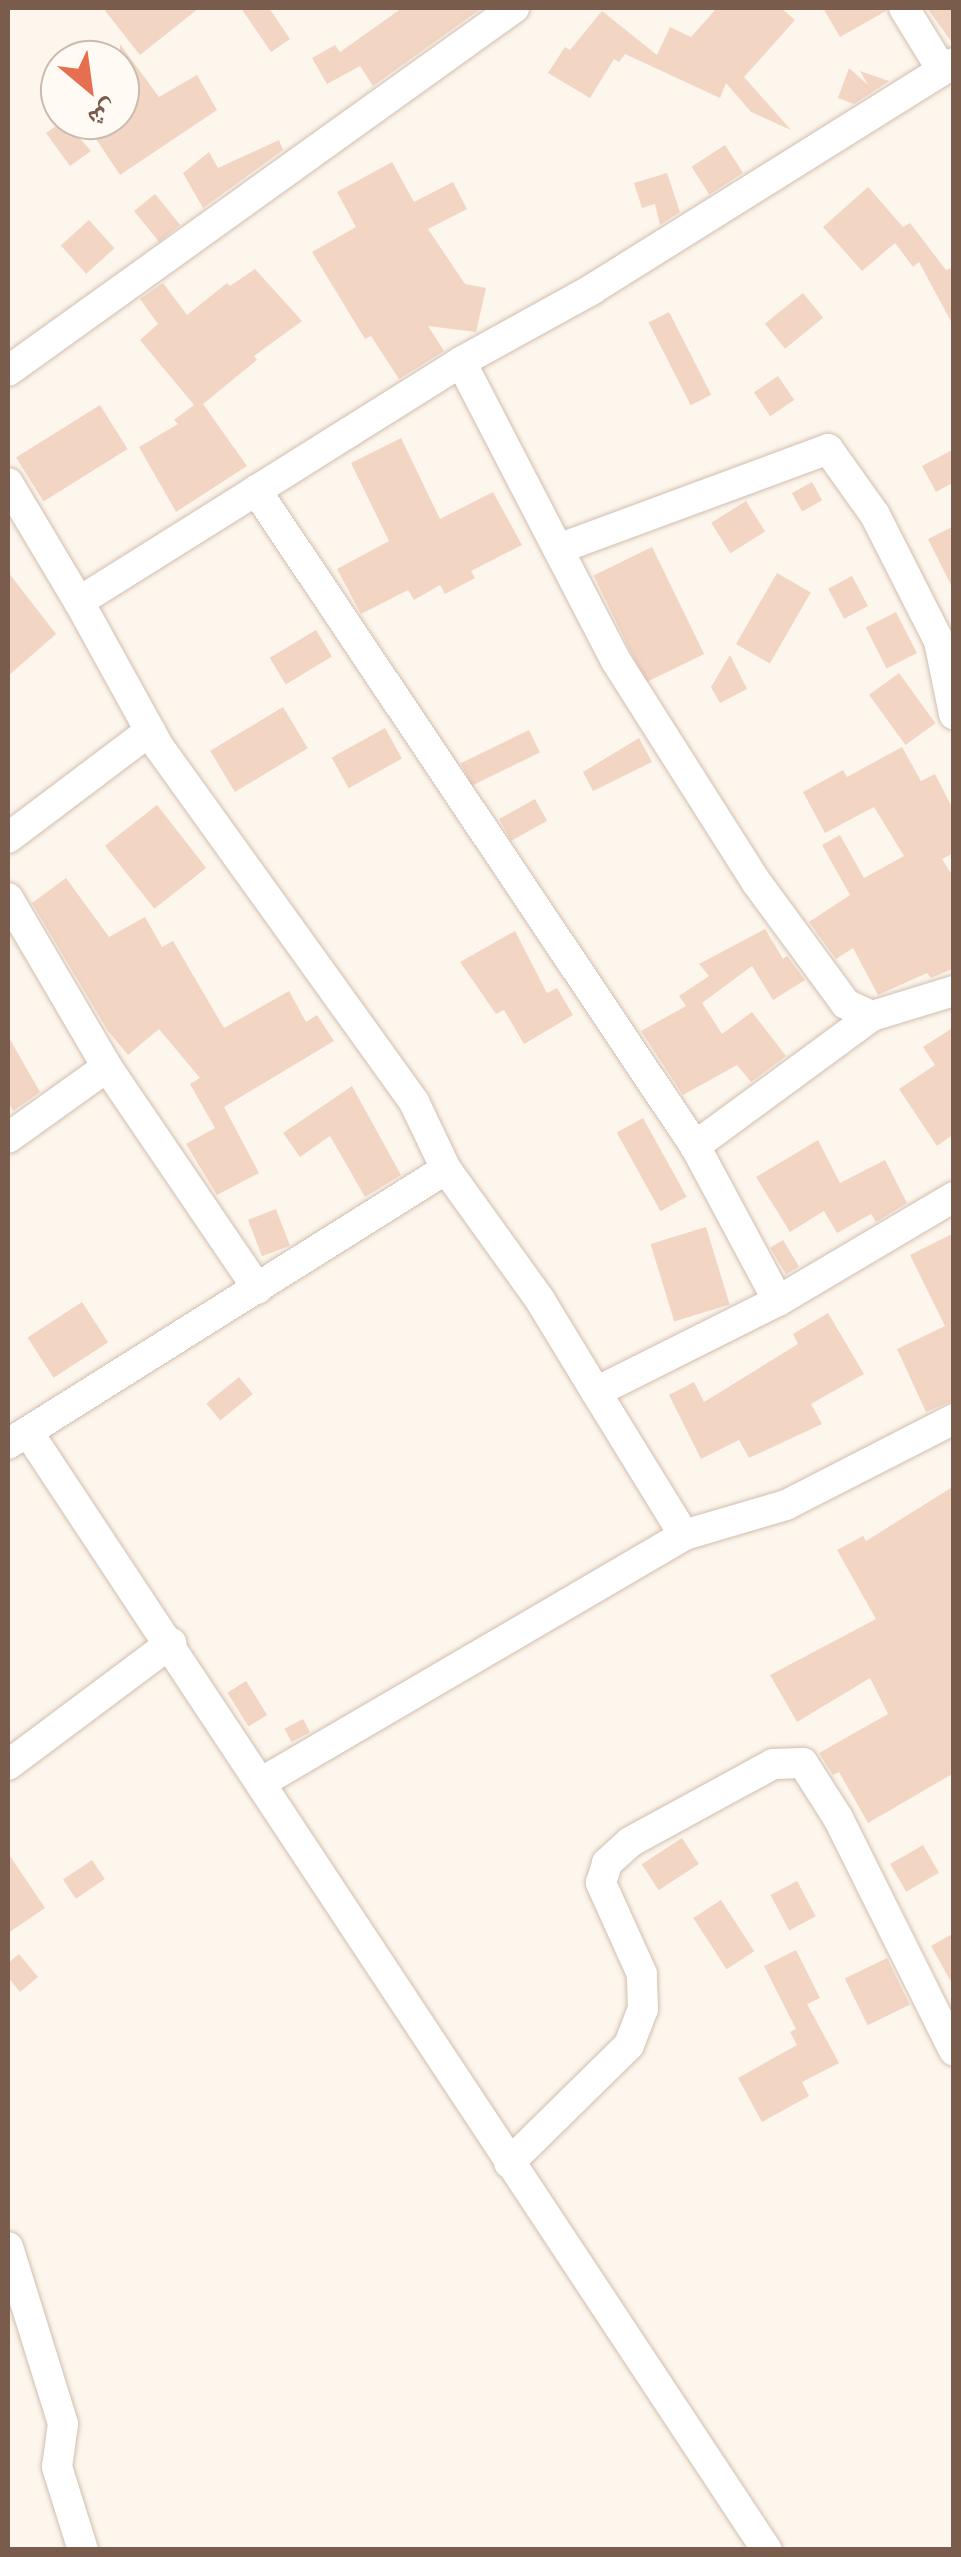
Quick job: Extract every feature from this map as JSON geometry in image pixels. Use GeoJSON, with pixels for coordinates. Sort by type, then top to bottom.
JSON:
{"type":"FeatureCollection","features":[{"type":"Feature","properties":{"kind":"street"},"geometry":{"type":"LineString","coordinates":[[8,371],[514,8]]}},
{"type":"Feature","properties":{"kind":"street"},"geometry":{"type":"LineString","coordinates":[[78,602],[461,362],[593,289],[948,66],[904,8]]}},
{"type":"Feature","properties":{"kind":"street"},"geometry":{"type":"LineString","coordinates":[[461,362],[616,661],[757,883],[846,1004],[872,1016]]}},
{"type":"Feature","properties":{"kind":"street"},"geometry":{"type":"LineString","coordinates":[[558,549],[790,459],[828,449],[875,515],[939,641],[954,714]]}},
{"type":"Feature","properties":{"kind":"street"},"geometry":{"type":"LineString","coordinates":[[8,482],[150,731],[414,1102],[446,1168],[540,1300],[684,1536]]}},
{"type":"Feature","properties":{"kind":"street"},"geometry":{"type":"LineString","coordinates":[[256,490],[696,1146],[778,1301]]}},
{"type":"Feature","properties":{"kind":"street"},"geometry":{"type":"LineString","coordinates":[[8,838],[150,731]]}},
{"type":"Feature","properties":{"kind":"street"},"geometry":{"type":"LineString","coordinates":[[8,898],[107,1067],[258,1289]]}},
{"type":"Feature","properties":{"kind":"street"},"geometry":{"type":"LineString","coordinates":[[696,1146],[872,1016],[954,992]]}},
{"type":"Feature","properties":{"kind":"street"},"geometry":{"type":"LineString","coordinates":[[8,1138],[107,1067]]}},
{"type":"Feature","properties":{"kind":"street"},"geometry":{"type":"LineString","coordinates":[[446,1168],[18,1438],[172,1643],[766,2550]]}},
{"type":"Feature","properties":{"kind":"street"},"geometry":{"type":"LineString","coordinates":[[596,1392],[778,1301],[954,1198]]}},
{"type":"Feature","properties":{"kind":"street"},"geometry":{"type":"LineString","coordinates":[[262,1782],[684,1536],[786,1506],[954,1419]]}},
{"type":"Feature","properties":{"kind":"street"},"geometry":{"type":"LineString","coordinates":[[8,1766],[172,1643]]}},
{"type":"Feature","properties":{"kind":"street"},"geometry":{"type":"LineString","coordinates":[[509,2163],[629,2045],[643,2009],[642,1974],[602,1883],[607,1863],[630,1842],[773,1764],[803,1763],[838,1818],[954,2051]]}},
{"type":"Feature","properties":{"kind":"street"},"geometry":{"type":"LineString","coordinates":[[8,2248],[63,2424],[58,2467],[84,2550]]}},
{"type":"Feature","properties":{"kind":"building"},"geometry":{"type":"Polygon","coordinates":[[[103,8],[199,8],[140,55],[140,40],[128,40],[103,8]]]}},
{"type":"Feature","properties":{"kind":"building"},"geometry":{"type":"Polygon","coordinates":[[[241,8],[269,8],[290,39],[271,52],[241,8]]]}},
{"type":"Feature","properties":{"kind":"building"},"geometry":{"type":"Polygon","coordinates":[[[402,8],[479,10],[373,86],[360,66],[327,84],[312,58],[335,45],[340,52],[402,8]]]}},
{"type":"Feature","properties":{"kind":"building"},"geometry":{"type":"Polygon","coordinates":[[[717,8],[781,8],[795,20],[744,77],[791,130],[751,112],[726,83],[720,98],[625,54],[619,62],[614,59],[590,98],[548,73],[565,47],[570,50],[602,11],[657,55],[670,27],[691,37],[717,8]]]}},
{"type":"Feature","properties":{"kind":"building"},"geometry":{"type":"Polygon","coordinates":[[[823,8],[885,8],[886,11],[840,37],[823,8]]]}},
{"type":"Feature","properties":{"kind":"building"},"geometry":{"type":"Polygon","coordinates":[[[927,8],[954,8],[954,44],[953,44],[927,8]]]}},
{"type":"Feature","properties":{"kind":"building"},"geometry":{"type":"Polygon","coordinates":[[[849,68],[868,85],[860,71],[889,81],[854,104],[838,98],[849,68]]]}},
{"type":"Feature","properties":{"kind":"building"},"geometry":{"type":"Polygon","coordinates":[[[140,71],[159,97],[197,75],[217,110],[120,175],[97,140],[140,140],[140,71]]]}},
{"type":"Feature","properties":{"kind":"building"},"geometry":{"type":"Polygon","coordinates":[[[51,140],[81,140],[91,151],[70,166],[51,140]]]}},
{"type":"Feature","properties":{"kind":"building"},"geometry":{"type":"Polygon","coordinates":[[[279,140],[283,150],[203,208],[183,173],[209,152],[218,168],[279,140]]]}},
{"type":"Feature","properties":{"kind":"building"},"geometry":{"type":"Polygon","coordinates":[[[725,145],[743,173],[709,194],[691,167],[725,145]]]}},
{"type":"Feature","properties":{"kind":"building"},"geometry":{"type":"Polygon","coordinates":[[[392,162],[414,202],[453,182],[467,209],[428,229],[465,284],[486,288],[476,332],[428,326],[444,351],[399,379],[371,336],[365,339],[312,252],[356,227],[337,192],[392,162]]]}},
{"type":"Feature","properties":{"kind":"building"},"geometry":{"type":"Polygon","coordinates":[[[667,173],[680,212],[660,225],[655,204],[642,208],[634,183],[667,173]]]}},
{"type":"Feature","properties":{"kind":"building"},"geometry":{"type":"Polygon","coordinates":[[[868,187],[903,227],[910,223],[946,270],[954,267],[954,327],[919,262],[913,267],[895,243],[862,271],[823,227],[868,187]]]}},
{"type":"Feature","properties":{"kind":"building"},"geometry":{"type":"Polygon","coordinates":[[[155,194],[180,225],[159,242],[134,211],[155,194]]]}},
{"type":"Feature","properties":{"kind":"building"},"geometry":{"type":"Polygon","coordinates":[[[89,220],[114,248],[86,274],[61,245],[89,220]]]}},
{"type":"Feature","properties":{"kind":"building"},"geometry":{"type":"Polygon","coordinates":[[[255,269],[302,321],[254,356],[257,360],[203,404],[247,466],[176,512],[139,447],[178,424],[174,420],[194,405],[140,340],[158,324],[140,299],[163,283],[187,315],[227,283],[230,286],[255,269]]]}},
{"type":"Feature","properties":{"kind":"building"},"geometry":{"type":"Polygon","coordinates":[[[803,293],[823,318],[785,349],[765,324],[803,293]]]}},
{"type":"Feature","properties":{"kind":"building"},"geometry":{"type":"Polygon","coordinates":[[[669,312],[711,395],[691,405],[649,322],[669,312]]]}},
{"type":"Feature","properties":{"kind":"building"},"geometry":{"type":"Polygon","coordinates":[[[778,376],[794,400],[770,416],[754,392],[778,376]]]}},
{"type":"Feature","properties":{"kind":"building"},"geometry":{"type":"Polygon","coordinates":[[[100,405],[128,449],[44,502],[16,457],[100,405]]]}},
{"type":"Feature","properties":{"kind":"building"},"geometry":{"type":"Polygon","coordinates":[[[401,438],[440,519],[493,492],[522,545],[471,571],[475,578],[445,594],[440,585],[414,600],[408,590],[361,614],[337,569],[389,541],[351,463],[401,438]]]}},
{"type":"Feature","properties":{"kind":"building"},"geometry":{"type":"Polygon","coordinates":[[[954,449],[954,482],[936,492],[922,466],[954,449]]]}},
{"type":"Feature","properties":{"kind":"building"},"geometry":{"type":"Polygon","coordinates":[[[812,482],[822,500],[802,512],[792,493],[812,482]]]}},
{"type":"Feature","properties":{"kind":"building"},"geometry":{"type":"Polygon","coordinates":[[[746,501],[765,532],[730,553],[711,523],[746,501]]]}},
{"type":"Feature","properties":{"kind":"building"},"geometry":{"type":"Polygon","coordinates":[[[954,526],[954,591],[928,539],[954,526]]]}},
{"type":"Feature","properties":{"kind":"building"},"geometry":{"type":"Polygon","coordinates":[[[652,547],[704,654],[646,682],[594,575],[652,547]]]}},
{"type":"Feature","properties":{"kind":"building"},"geometry":{"type":"Polygon","coordinates":[[[8,572],[56,634],[8,676],[8,572]]]}},
{"type":"Feature","properties":{"kind":"building"},"geometry":{"type":"Polygon","coordinates":[[[777,573],[811,592],[770,664],[736,644],[777,573]]]}},
{"type":"Feature","properties":{"kind":"building"},"geometry":{"type":"Polygon","coordinates":[[[852,576],[868,606],[844,619],[828,589],[852,576]]]}},
{"type":"Feature","properties":{"kind":"building"},"geometry":{"type":"Polygon","coordinates":[[[896,612],[917,653],[887,668],[866,627],[896,612]]]}},
{"type":"Feature","properties":{"kind":"building"},"geometry":{"type":"Polygon","coordinates":[[[316,630],[332,657],[286,684],[270,658],[316,630]]]}},
{"type":"Feature","properties":{"kind":"building"},"geometry":{"type":"Polygon","coordinates":[[[730,655],[747,689],[720,703],[711,687],[730,655]]]}},
{"type":"Feature","properties":{"kind":"building"},"geometry":{"type":"Polygon","coordinates":[[[899,673],[935,723],[906,745],[869,695],[899,673]]]}},
{"type":"Feature","properties":{"kind":"building"},"geometry":{"type":"Polygon","coordinates":[[[283,707],[308,748],[235,792],[210,751],[283,707]]]}},
{"type":"Feature","properties":{"kind":"building"},"geometry":{"type":"Polygon","coordinates":[[[385,728],[402,759],[349,788],[332,758],[385,728]]]}},
{"type":"Feature","properties":{"kind":"building"},"geometry":{"type":"Polygon","coordinates":[[[529,730],[540,752],[472,786],[461,763],[529,730]]]}},
{"type":"Feature","properties":{"kind":"building"},"geometry":{"type":"Polygon","coordinates":[[[639,738],[652,762],[593,791],[583,772],[639,738]]]}},
{"type":"Feature","properties":{"kind":"building"},"geometry":{"type":"Polygon","coordinates":[[[902,747],[921,781],[935,774],[954,811],[954,853],[942,859],[954,878],[954,968],[931,978],[927,973],[878,995],[853,948],[836,959],[809,922],[850,895],[822,845],[840,835],[864,878],[904,856],[874,807],[825,833],[803,792],[843,770],[847,777],[902,747]]]}},
{"type":"Feature","properties":{"kind":"building"},"geometry":{"type":"Polygon","coordinates":[[[535,799],[547,821],[511,841],[499,819],[535,799]]]}},
{"type":"Feature","properties":{"kind":"building"},"geometry":{"type":"Polygon","coordinates":[[[157,805],[206,868],[154,909],[105,846],[157,805]]]}},
{"type":"Feature","properties":{"kind":"building"},"geometry":{"type":"Polygon","coordinates":[[[66,878],[109,937],[145,917],[162,947],[173,941],[224,1028],[289,991],[306,1022],[317,1015],[334,1041],[224,1107],[259,1173],[217,1195],[186,1144],[215,1128],[190,1084],[200,1078],[159,1029],[128,1055],[108,1031],[32,903],[66,878]]]}},
{"type":"Feature","properties":{"kind":"building"},"geometry":{"type":"Polygon","coordinates":[[[765,929],[783,959],[787,956],[805,980],[773,1000],[752,966],[702,1003],[722,1034],[752,1012],[786,1056],[751,1082],[737,1065],[683,1095],[641,1031],[686,1006],[679,996],[709,976],[699,964],[765,929]]]}},
{"type":"Feature","properties":{"kind":"building"},"geometry":{"type":"Polygon","coordinates":[[[515,931],[547,993],[557,988],[573,1015],[524,1044],[504,1010],[496,1014],[460,962],[515,931]]]}},
{"type":"Feature","properties":{"kind":"building"},"geometry":{"type":"Polygon","coordinates":[[[954,1027],[954,1134],[937,1146],[899,1089],[935,1065],[923,1047],[954,1027]]]}},
{"type":"Feature","properties":{"kind":"building"},"geometry":{"type":"Polygon","coordinates":[[[8,1036],[40,1092],[13,1111],[8,1101],[8,1036]]]}},
{"type":"Feature","properties":{"kind":"building"},"geometry":{"type":"Polygon","coordinates":[[[352,1086],[401,1175],[365,1197],[330,1136],[300,1157],[283,1133],[352,1086]]]}},
{"type":"Feature","properties":{"kind":"building"},"geometry":{"type":"Polygon","coordinates":[[[643,1118],[687,1197],[660,1211],[617,1133],[643,1118]]]}},
{"type":"Feature","properties":{"kind":"building"},"geometry":{"type":"Polygon","coordinates":[[[818,1140],[840,1183],[885,1160],[907,1203],[876,1222],[871,1214],[837,1233],[824,1211],[790,1232],[756,1177],[818,1140]]]}},
{"type":"Feature","properties":{"kind":"building"},"geometry":{"type":"Polygon","coordinates":[[[276,1209],[290,1245],[262,1256],[248,1220],[276,1209]]]}},
{"type":"Feature","properties":{"kind":"building"},"geometry":{"type":"Polygon","coordinates":[[[706,1227],[730,1304],[674,1321],[651,1244],[706,1227]]]}},
{"type":"Feature","properties":{"kind":"building"},"geometry":{"type":"Polygon","coordinates":[[[954,1233],[954,1400],[926,1412],[897,1349],[945,1326],[910,1255],[954,1233]]]}},
{"type":"Feature","properties":{"kind":"building"},"geometry":{"type":"Polygon","coordinates":[[[783,1240],[799,1267],[786,1274],[770,1248],[783,1240]]]}},
{"type":"Feature","properties":{"kind":"building"},"geometry":{"type":"Polygon","coordinates":[[[82,1302],[108,1342],[54,1378],[27,1337],[82,1302]]]}},
{"type":"Feature","properties":{"kind":"building"},"geometry":{"type":"Polygon","coordinates":[[[828,1313],[864,1374],[811,1404],[822,1424],[749,1458],[739,1440],[701,1459],[669,1395],[694,1382],[704,1402],[798,1344],[793,1334],[828,1313]]]}},
{"type":"Feature","properties":{"kind":"building"},"geometry":{"type":"Polygon","coordinates":[[[239,1377],[253,1394],[220,1421],[206,1403],[239,1377]]]}},
{"type":"Feature","properties":{"kind":"building"},"geometry":{"type":"Polygon","coordinates":[[[954,1486],[954,1773],[868,1823],[839,1772],[833,1775],[819,1753],[888,1714],[870,1678],[797,1722],[770,1675],[876,1619],[837,1550],[863,1536],[866,1541],[954,1486]]]}},
{"type":"Feature","properties":{"kind":"building"},"geometry":{"type":"Polygon","coordinates":[[[246,1681],[267,1715],[249,1727],[227,1693],[246,1681]]]}},
{"type":"Feature","properties":{"kind":"building"},"geometry":{"type":"Polygon","coordinates":[[[303,1719],[310,1732],[292,1742],[284,1729],[303,1719]]]}},
{"type":"Feature","properties":{"kind":"building"},"geometry":{"type":"Polygon","coordinates":[[[682,1838],[699,1864],[659,1890],[642,1864],[682,1838]]]}},
{"type":"Feature","properties":{"kind":"building"},"geometry":{"type":"Polygon","coordinates":[[[923,1845],[939,1873],[906,1892],[890,1864],[923,1845]]]}},
{"type":"Feature","properties":{"kind":"building"},"geometry":{"type":"Polygon","coordinates":[[[8,1853],[45,1908],[8,1933],[8,1853]]]}},
{"type":"Feature","properties":{"kind":"building"},"geometry":{"type":"Polygon","coordinates":[[[92,1860],[105,1879],[76,1899],[63,1880],[92,1860]]]}},
{"type":"Feature","properties":{"kind":"building"},"geometry":{"type":"Polygon","coordinates":[[[797,1881],[816,1916],[789,1930],[771,1895],[797,1881]]]}},
{"type":"Feature","properties":{"kind":"building"},"geometry":{"type":"Polygon","coordinates":[[[721,1900],[754,1951],[727,1969],[693,1918],[721,1900]]]}},
{"type":"Feature","properties":{"kind":"building"},"geometry":{"type":"Polygon","coordinates":[[[954,1933],[954,1987],[931,1946],[954,1933]]]}},
{"type":"Feature","properties":{"kind":"building"},"geometry":{"type":"Polygon","coordinates":[[[796,1950],[820,1998],[807,2004],[839,2063],[802,2082],[809,2096],[762,2122],[738,2078],[797,2045],[790,2032],[796,2029],[764,1966],[796,1950]]]}},
{"type":"Feature","properties":{"kind":"building"},"geometry":{"type":"Polygon","coordinates":[[[19,1954],[38,1977],[20,1992],[8,1977],[8,1963],[19,1954]]]}},
{"type":"Feature","properties":{"kind":"building"},"geometry":{"type":"Polygon","coordinates":[[[887,1958],[910,2005],[868,2025],[845,1979],[887,1958]]]}}]}
